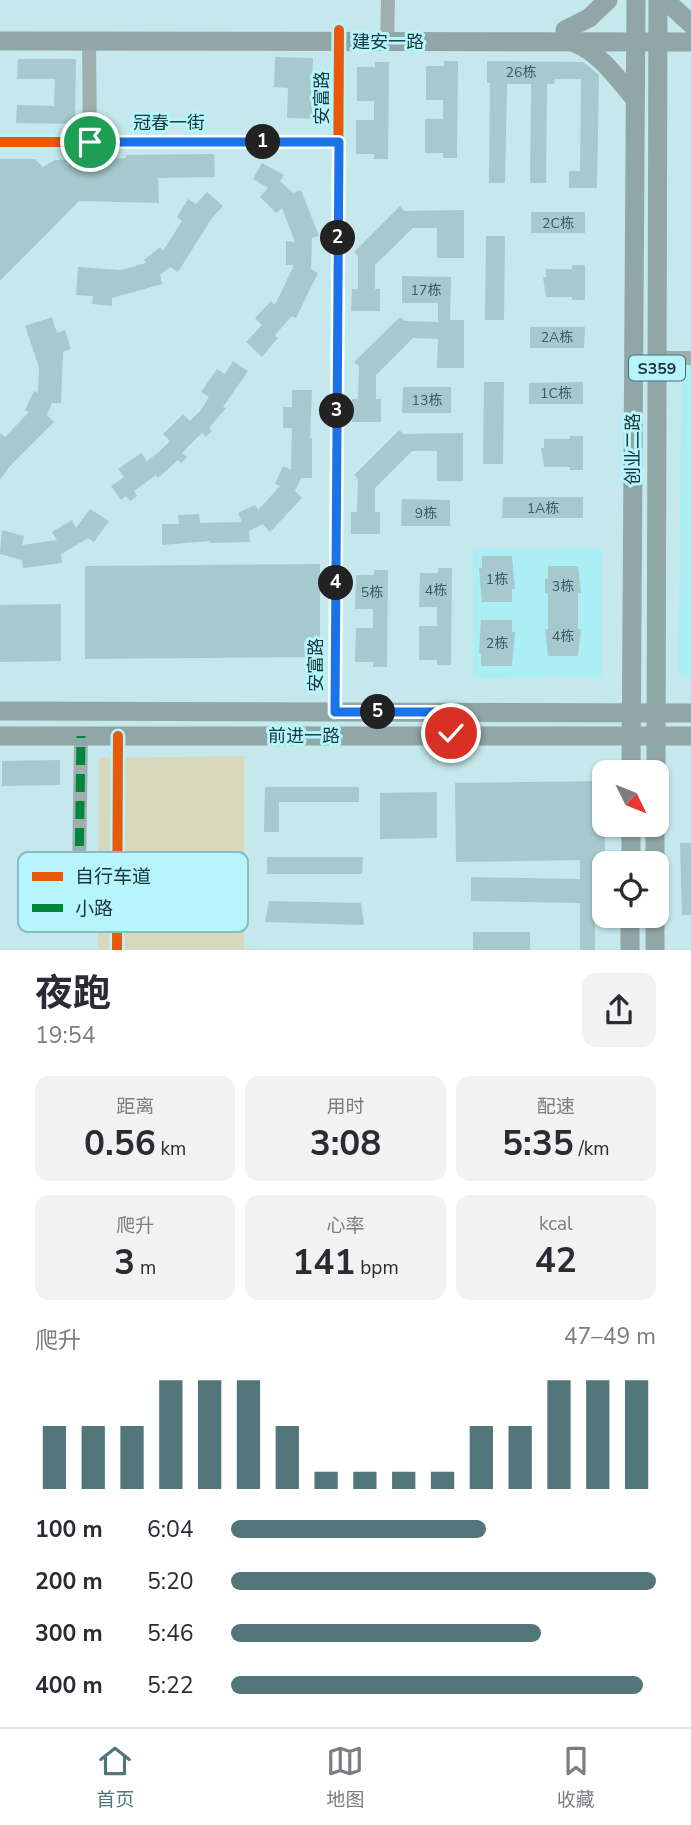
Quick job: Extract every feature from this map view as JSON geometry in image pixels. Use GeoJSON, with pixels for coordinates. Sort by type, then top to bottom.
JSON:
{"type":"FeatureCollection","features":[{"type":"Feature","properties":{"kind":"main road"},"geometry":{"type":"LineString","coordinates":[[608,0],[570,37],[596,55],[635,99]]}},
{"type":"Feature","properties":{"kind":"main road","name":"创业二路"},"geometry":{"type":"LineString","coordinates":[[631,760],[636,0]]}},
{"type":"Feature","properties":{"kind":"main road","name":"创业二路"},"geometry":{"type":"LineString","coordinates":[[656,760],[658,0]]}},
{"type":"Feature","properties":{"kind":"main road"},"geometry":{"type":"LineString","coordinates":[[665,0],[691,24]]}},
{"type":"Feature","properties":{"kind":"main road","name":"建安一路"},"geometry":{"type":"LineString","coordinates":[[0,29],[340,36]]}},
{"type":"Feature","properties":{"kind":"main road","name":"建安一路"},"geometry":{"type":"LineString","coordinates":[[0,41],[340,36],[658,36],[691,30]]}},
{"type":"Feature","properties":{"kind":"main road","name":"建安一路"},"geometry":{"type":"LineString","coordinates":[[658,36],[691,43]]}},
{"type":"Feature","properties":{"kind":"main road"},"geometry":{"type":"LineString","coordinates":[[658,87],[670,61],[691,43]]}},
{"type":"Feature","properties":{"kind":"main road","name":"前进一路"},"geometry":{"type":"LineString","coordinates":[[0,711],[691,713]]}},
{"type":"Feature","properties":{"kind":"main road"},"geometry":{"type":"LineString","coordinates":[[445,735],[454,730],[456,723],[453,716],[447,712]]}},
{"type":"Feature","properties":{"kind":"main road","name":"前进一路"},"geometry":{"type":"LineString","coordinates":[[0,736],[691,736]]}},
{"type":"Feature","properties":{"kind":"main road"},"geometry":{"type":"LineString","coordinates":[[630,950],[631,928]]}},
{"type":"Feature","properties":{"kind":"main road"},"geometry":{"type":"LineString","coordinates":[[655,928],[655,950]]}},
{"type":"Feature","properties":{"kind":"street"},"geometry":{"type":"LineString","coordinates":[[388,0],[388,36]]}},
{"type":"Feature","properties":{"kind":"street","name":"安富路"},"geometry":{"type":"LineString","coordinates":[[335,712],[340,36]]}},
{"type":"Feature","properties":{"kind":"street"},"geometry":{"type":"LineString","coordinates":[[89,41],[90,142]]}},
{"type":"Feature","properties":{"kind":"street","name":"冠春一街"},"geometry":{"type":"LineString","coordinates":[[0,142],[339,142]]}},
{"type":"Feature","properties":{"kind":"street"},"geometry":{"type":"LineString","coordinates":[[657,358],[691,358]]}},
{"type":"Feature","properties":{"kind":"street"},"geometry":{"type":"LineString","coordinates":[[79,852],[81,736]]}},
{"type":"Feature","properties":{"kind":"street"},"geometry":{"type":"LineString","coordinates":[[117,852],[118,736]]}},
{"type":"Feature","properties":{"kind":"street"},"geometry":{"type":"LineString","coordinates":[[117,932],[117,950]]}},
{"type":"Feature","properties":{"kind":"shaded area"},"geometry":{"type":"Polygon","coordinates":[[[682,362],[691,362],[691,676],[678,675],[682,362]]]}},
{"type":"Feature","properties":{"kind":"shaded area"},"geometry":{"type":"Polygon","coordinates":[[[602,548],[602,677],[473,678],[473,549],[602,548]]]}},
{"type":"Feature","properties":{"kind":"green space"},"geometry":{"type":"Polygon","coordinates":[[[244,756],[244,852],[99,852],[99,758],[244,756]]]}},
{"type":"Feature","properties":{"kind":"green space"},"geometry":{"type":"Polygon","coordinates":[[[98,932],[244,932],[244,949],[284,950],[98,950],[98,932]]]}},
{"type":"Feature","properties":{"kind":"building"},"geometry":{"type":"Polygon","coordinates":[[[275,57],[313,58],[312,86],[326,87],[325,119],[287,118],[288,88],[274,87],[275,57]]]}},
{"type":"Feature","properties":{"kind":"building"},"geometry":{"type":"Polygon","coordinates":[[[18,59],[76,59],[75,124],[16,123],[17,105],[54,106],[55,79],[17,79],[18,59]]]}},
{"type":"Feature","properties":{"kind":"building"},"geometry":{"type":"Polygon","coordinates":[[[444,61],[458,61],[457,158],[443,158],[443,153],[425,153],[425,119],[443,119],[443,100],[426,100],[426,66],[444,66],[444,61]]]}},
{"type":"Feature","properties":{"kind":"building"},"geometry":{"type":"Polygon","coordinates":[[[487,61],[583,62],[599,75],[597,188],[569,188],[569,171],[580,171],[581,79],[555,79],[554,84],[547,84],[546,183],[530,183],[531,84],[507,84],[505,183],[489,183],[490,83],[487,83],[487,61]]]}},
{"type":"Feature","properties":{"kind":"building"},"geometry":{"type":"Polygon","coordinates":[[[375,62],[389,62],[388,159],[374,159],[374,154],[356,154],[356,120],[374,120],[374,101],[357,101],[357,67],[375,67],[375,62]]]}},
{"type":"Feature","properties":{"kind":"building"},"geometry":{"type":"Polygon","coordinates":[[[214,154],[215,177],[158,178],[159,203],[79,201],[0,281],[0,159],[35,159],[43,167],[55,160],[86,157],[214,154]]]}},
{"type":"Feature","properties":{"kind":"building"},"geometry":{"type":"Polygon","coordinates":[[[262,163],[284,175],[280,181],[293,193],[301,190],[319,236],[312,238],[311,269],[318,273],[296,318],[292,316],[275,335],[278,338],[262,357],[246,342],[262,325],[255,318],[271,301],[275,305],[294,265],[286,265],[286,241],[295,242],[282,208],[276,213],[260,197],[268,188],[253,179],[262,163]]]}},
{"type":"Feature","properties":{"kind":"building"},"geometry":{"type":"Polygon","coordinates":[[[207,192],[223,206],[212,218],[178,272],[170,267],[160,275],[162,284],[112,298],[112,306],[92,304],[93,296],[76,295],[78,267],[121,270],[146,263],[144,260],[160,247],[163,251],[182,221],[177,217],[188,199],[196,204],[207,192]]]}},
{"type":"Feature","properties":{"kind":"building"},"geometry":{"type":"Polygon","coordinates":[[[400,206],[404,211],[464,210],[464,258],[437,258],[437,228],[413,228],[375,265],[375,289],[380,289],[380,311],[351,311],[352,289],[358,289],[358,256],[354,252],[400,206]]]}},
{"type":"Feature","properties":{"kind":"building"},"geometry":{"type":"Polygon","coordinates":[[[531,212],[585,212],[585,233],[531,233],[531,212]]]}},
{"type":"Feature","properties":{"kind":"building"},"geometry":{"type":"Polygon","coordinates":[[[486,236],[505,236],[504,320],[485,320],[486,236]]]}},
{"type":"Feature","properties":{"kind":"building"},"geometry":{"type":"Polygon","coordinates":[[[572,265],[585,265],[585,300],[546,297],[543,277],[546,277],[546,269],[572,269],[572,265]]]}},
{"type":"Feature","properties":{"kind":"building"},"geometry":{"type":"Polygon","coordinates":[[[402,276],[451,277],[450,320],[464,320],[464,368],[437,368],[438,339],[413,338],[376,375],[376,399],[381,399],[381,422],[352,422],[352,399],[358,399],[359,366],[354,362],[400,317],[405,321],[438,322],[438,303],[402,303],[402,276]]]}},
{"type":"Feature","properties":{"kind":"building"},"geometry":{"type":"Polygon","coordinates":[[[52,317],[57,333],[65,330],[71,349],[63,352],[61,403],[52,403],[47,415],[54,422],[9,467],[0,480],[0,433],[5,437],[29,412],[25,410],[34,391],[38,393],[39,367],[25,326],[52,317]]]}},
{"type":"Feature","properties":{"kind":"building"},"geometry":{"type":"Polygon","coordinates":[[[530,327],[585,327],[584,348],[530,348],[530,327]]]}},
{"type":"Feature","properties":{"kind":"building"},"geometry":{"type":"Polygon","coordinates":[[[233,361],[248,371],[223,407],[226,408],[209,428],[212,431],[206,437],[202,433],[182,453],[187,457],[181,463],[178,460],[158,478],[156,475],[134,491],[137,496],[130,501],[126,496],[121,500],[111,486],[124,477],[118,469],[141,453],[147,461],[159,452],[170,441],[163,434],[183,414],[190,421],[201,410],[209,397],[201,392],[217,369],[225,374],[233,361]]]}},
{"type":"Feature","properties":{"kind":"building"},"geometry":{"type":"Polygon","coordinates":[[[484,382],[504,382],[503,464],[483,464],[484,382]]]}},
{"type":"Feature","properties":{"kind":"building"},"geometry":{"type":"Polygon","coordinates":[[[583,382],[583,404],[529,404],[529,383],[583,382]]]}},
{"type":"Feature","properties":{"kind":"building"},"geometry":{"type":"Polygon","coordinates":[[[403,387],[451,387],[451,413],[402,413],[403,387]]]}},
{"type":"Feature","properties":{"kind":"building"},"geometry":{"type":"Polygon","coordinates":[[[292,390],[312,390],[312,478],[301,478],[295,491],[302,498],[270,532],[263,524],[249,531],[250,542],[210,541],[162,545],[162,524],[179,524],[178,515],[199,514],[200,523],[242,522],[238,513],[255,505],[258,510],[280,486],[275,484],[283,466],[291,470],[292,428],[283,428],[283,407],[292,407],[292,390]]]}},
{"type":"Feature","properties":{"kind":"building"},"geometry":{"type":"Polygon","coordinates":[[[399,430],[404,434],[463,433],[463,481],[437,481],[437,451],[412,451],[375,488],[375,512],[380,512],[380,534],[351,534],[351,512],[357,512],[358,479],[354,475],[399,430]]]}},
{"type":"Feature","properties":{"kind":"building"},"geometry":{"type":"Polygon","coordinates":[[[570,436],[583,436],[583,470],[544,467],[541,448],[544,448],[544,439],[570,439],[570,436]]]}},
{"type":"Feature","properties":{"kind":"building"},"geometry":{"type":"Polygon","coordinates":[[[503,497],[583,497],[583,518],[502,518],[503,497]]]}},
{"type":"Feature","properties":{"kind":"building"},"geometry":{"type":"Polygon","coordinates":[[[402,499],[450,500],[450,526],[401,526],[402,499]]]}},
{"type":"Feature","properties":{"kind":"building"},"geometry":{"type":"Polygon","coordinates":[[[90,509],[109,521],[94,542],[88,538],[61,554],[62,563],[23,568],[22,560],[0,554],[2,530],[24,536],[22,545],[57,540],[52,532],[72,520],[76,528],[90,509]]]}},
{"type":"Feature","properties":{"kind":"building"},"geometry":{"type":"Polygon","coordinates":[[[482,556],[512,556],[515,589],[512,589],[512,602],[482,602],[479,568],[482,568],[482,556]]]}},
{"type":"Feature","properties":{"kind":"building"},"geometry":{"type":"Polygon","coordinates":[[[320,564],[320,657],[85,659],[85,566],[320,564]]]}},
{"type":"Feature","properties":{"kind":"building"},"geometry":{"type":"Polygon","coordinates":[[[548,566],[578,566],[581,593],[578,593],[578,629],[581,629],[578,656],[548,656],[545,629],[548,629],[548,593],[545,593],[545,579],[548,579],[548,566]]]}},
{"type":"Feature","properties":{"kind":"building"},"geometry":{"type":"Polygon","coordinates":[[[438,568],[452,568],[451,665],[437,665],[437,660],[419,660],[419,626],[437,626],[437,607],[419,607],[420,573],[438,573],[438,568]]]}},
{"type":"Feature","properties":{"kind":"building"},"geometry":{"type":"Polygon","coordinates":[[[374,570],[388,570],[387,667],[373,667],[373,662],[355,662],[356,628],[373,628],[373,609],[355,609],[356,575],[374,575],[374,570]]]}},
{"type":"Feature","properties":{"kind":"building"},"geometry":{"type":"Polygon","coordinates":[[[61,604],[61,661],[0,662],[0,605],[61,604]]]}},
{"type":"Feature","properties":{"kind":"building"},"geometry":{"type":"Polygon","coordinates":[[[481,620],[512,620],[512,632],[515,632],[512,666],[481,666],[481,620]]]}},
{"type":"Feature","properties":{"kind":"building"},"geometry":{"type":"Polygon","coordinates":[[[60,760],[60,785],[2,786],[2,761],[60,760]]]}},
{"type":"Feature","properties":{"kind":"building"},"geometry":{"type":"Polygon","coordinates":[[[592,781],[592,837],[605,837],[605,851],[592,851],[592,928],[595,928],[595,950],[580,950],[580,903],[471,901],[471,877],[580,879],[580,860],[456,862],[455,783],[592,781]]]}},
{"type":"Feature","properties":{"kind":"building"},"geometry":{"type":"Polygon","coordinates":[[[265,787],[359,787],[359,802],[279,802],[279,832],[264,832],[265,787]]]}},
{"type":"Feature","properties":{"kind":"building"},"geometry":{"type":"Polygon","coordinates":[[[437,792],[437,838],[380,839],[380,793],[437,792]]]}},
{"type":"Feature","properties":{"kind":"building"},"geometry":{"type":"Polygon","coordinates":[[[680,843],[691,843],[691,915],[682,915],[680,843]]]}},
{"type":"Feature","properties":{"kind":"building"},"geometry":{"type":"Polygon","coordinates":[[[267,857],[363,857],[362,874],[267,874],[267,857]]]}},
{"type":"Feature","properties":{"kind":"building"},"geometry":{"type":"Polygon","coordinates":[[[269,901],[361,903],[364,925],[265,922],[269,901]]]}},
{"type":"Feature","properties":{"kind":"building"},"geometry":{"type":"Polygon","coordinates":[[[473,932],[530,932],[530,950],[473,950],[473,932]]]}},
{"type":"Feature","properties":{"kind":"marked path"},"geometry":{"type":"LineString","coordinates":[[79,852],[81,736]]}},
{"type":"Feature","properties":{"kind":"cycle path"},"geometry":{"type":"LineString","coordinates":[[335,712],[339,30]]}},
{"type":"Feature","properties":{"kind":"cycle path"},"geometry":{"type":"LineString","coordinates":[[0,142],[339,142]]}},
{"type":"Feature","properties":{"kind":"cycle path"},"geometry":{"type":"LineString","coordinates":[[117,852],[118,736]]}},
{"type":"Feature","properties":{"kind":"cycle path"},"geometry":{"type":"LineString","coordinates":[[117,932],[117,950]]}},
{"type":"Feature","properties":{"kind":"route"},"geometry":{"type":"LineString","coordinates":[[90,142],[339,142],[335,712],[447,712],[453,716],[456,723],[451,733]]}}]}
